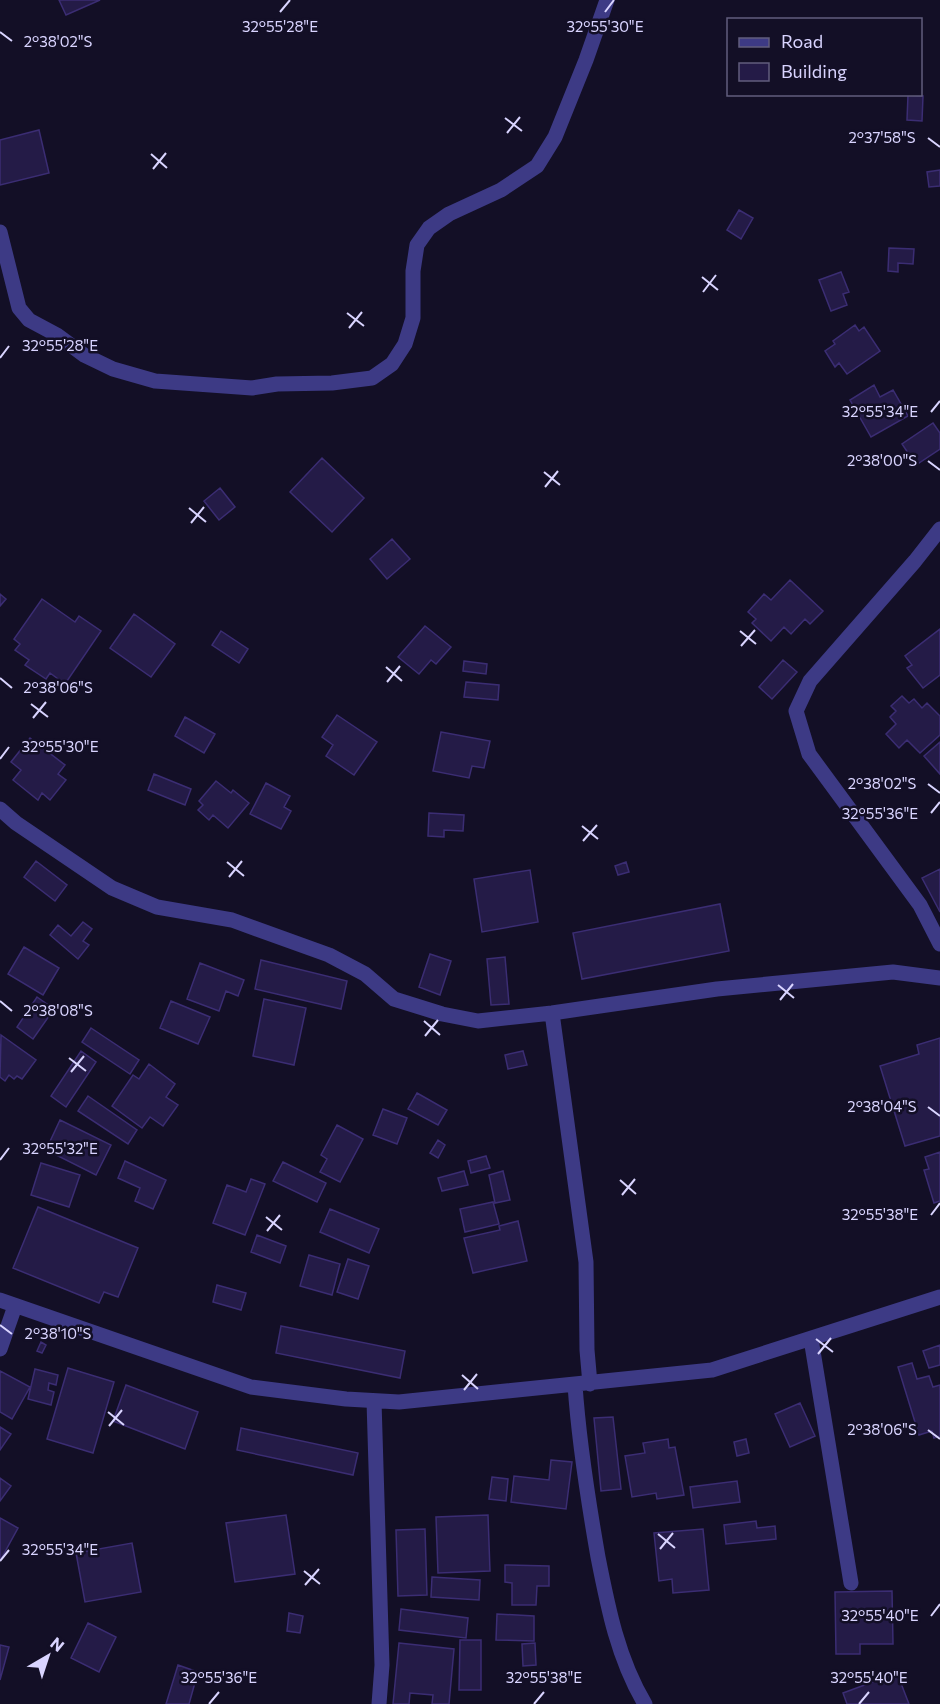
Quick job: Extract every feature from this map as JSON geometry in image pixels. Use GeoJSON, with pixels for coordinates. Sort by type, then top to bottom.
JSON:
{"type":"FeatureCollection","features":[{"type":"Feature","properties":{"kind":"street"},"geometry":{"type":"LineString","coordinates":[[0,232],[19,308],[29,320],[57,335],[84,355],[113,369],[155,381],[252,388],[277,384],[332,383],[372,378],[392,364],[405,344],[413,318],[413,270],[417,245],[429,228],[442,219],[501,190],[537,166],[555,137],[607,0]]}},
{"type":"Feature","properties":{"kind":"street"},"geometry":{"type":"LineString","coordinates":[[940,529],[810,681],[796,711],[810,754],[920,905],[940,944]]}},
{"type":"Feature","properties":{"kind":"street"},"geometry":{"type":"LineString","coordinates":[[0,809],[16,823],[112,888],[157,907],[232,920],[329,955],[365,974],[394,999],[442,1014],[478,1021],[552,1013],[717,989],[893,972],[940,978]]}},
{"type":"Feature","properties":{"kind":"street"},"geometry":{"type":"LineString","coordinates":[[552,1013],[586,1262],[586,1350],[579,1433],[590,1511],[610,1619],[617,1642],[645,1704]]}},
{"type":"Feature","properties":{"kind":"street"},"geometry":{"type":"LineString","coordinates":[[0,1300],[251,1387],[346,1399],[399,1402],[712,1371],[940,1297]]}},
{"type":"Feature","properties":{"kind":"street"},"geometry":{"type":"LineString","coordinates":[[0,1349],[15,1306]]}},
{"type":"Feature","properties":{"kind":"street"},"geometry":{"type":"LineString","coordinates":[[811,1339],[851,1583]]}},
{"type":"Feature","properties":{"kind":"street"},"geometry":{"type":"LineString","coordinates":[[374,1401],[382,1665],[379,1704]]}},
{"type":"Feature","properties":{"kind":"building"},"geometry":{"type":"Polygon","coordinates":[[[59,0],[100,0],[66,15],[59,0]]]}},
{"type":"Feature","properties":{"kind":"building"},"geometry":{"type":"Polygon","coordinates":[[[908,96],[923,96],[922,121],[907,120],[908,96]]]}},
{"type":"Feature","properties":{"kind":"building"},"geometry":{"type":"Polygon","coordinates":[[[39,130],[49,173],[0,185],[0,140],[39,130]]]}},
{"type":"Feature","properties":{"kind":"building"},"geometry":{"type":"Polygon","coordinates":[[[940,170],[940,186],[929,187],[927,172],[940,170]]]}},
{"type":"Feature","properties":{"kind":"building"},"geometry":{"type":"Polygon","coordinates":[[[739,210],[753,218],[741,239],[727,230],[739,210]]]}},
{"type":"Feature","properties":{"kind":"building"},"geometry":{"type":"Polygon","coordinates":[[[889,248],[914,249],[913,264],[898,263],[898,272],[888,271],[889,248]]]}},
{"type":"Feature","properties":{"kind":"building"},"geometry":{"type":"Polygon","coordinates":[[[841,272],[849,292],[843,294],[847,305],[831,311],[819,280],[841,272]]]}},
{"type":"Feature","properties":{"kind":"building"},"geometry":{"type":"Polygon","coordinates":[[[855,325],[859,331],[864,327],[880,351],[847,374],[839,363],[835,367],[825,351],[835,344],[833,341],[855,325]]]}},
{"type":"Feature","properties":{"kind":"building"},"geometry":{"type":"Polygon","coordinates":[[[874,385],[880,397],[893,390],[908,416],[871,437],[850,400],[874,385]]]}},
{"type":"Feature","properties":{"kind":"building"},"geometry":{"type":"Polygon","coordinates":[[[933,423],[940,433],[940,449],[916,465],[902,444],[933,423]]]}},
{"type":"Feature","properties":{"kind":"building"},"geometry":{"type":"Polygon","coordinates":[[[322,458],[364,498],[332,532],[290,492],[322,458]]]}},
{"type":"Feature","properties":{"kind":"building"},"geometry":{"type":"Polygon","coordinates":[[[220,488],[235,507],[219,520],[204,501],[220,488]]]}},
{"type":"Feature","properties":{"kind":"building"},"geometry":{"type":"Polygon","coordinates":[[[392,539],[410,559],[387,579],[370,559],[392,539]]]}},
{"type":"Feature","properties":{"kind":"building"},"geometry":{"type":"Polygon","coordinates":[[[790,580],[823,611],[810,624],[805,619],[791,634],[784,627],[771,641],[752,623],[756,619],[748,612],[764,594],[771,600],[790,580]]]}},
{"type":"Feature","properties":{"kind":"building"},"geometry":{"type":"Polygon","coordinates":[[[0,594],[6,599],[0,606],[0,594]]]}},
{"type":"Feature","properties":{"kind":"building"},"geometry":{"type":"Polygon","coordinates":[[[42,599],[75,622],[79,616],[101,631],[65,684],[50,673],[46,679],[25,665],[29,660],[15,650],[20,644],[14,639],[42,599]]]}},
{"type":"Feature","properties":{"kind":"building"},"geometry":{"type":"Polygon","coordinates":[[[134,614],[175,644],[151,677],[110,648],[134,614]]]}},
{"type":"Feature","properties":{"kind":"building"},"geometry":{"type":"Polygon","coordinates":[[[425,626],[451,647],[436,664],[431,660],[419,674],[398,657],[425,626]]]}},
{"type":"Feature","properties":{"kind":"building"},"geometry":{"type":"Polygon","coordinates":[[[940,629],[940,675],[923,688],[907,668],[912,665],[905,656],[940,629]]]}},
{"type":"Feature","properties":{"kind":"building"},"geometry":{"type":"Polygon","coordinates":[[[221,631],[248,649],[239,663],[212,645],[221,631]]]}},
{"type":"Feature","properties":{"kind":"building"},"geometry":{"type":"Polygon","coordinates":[[[783,660],[797,672],[772,699],[759,687],[783,660]]]}},
{"type":"Feature","properties":{"kind":"building"},"geometry":{"type":"Polygon","coordinates":[[[464,661],[487,664],[486,674],[463,671],[464,661]]]}},
{"type":"Feature","properties":{"kind":"building"},"geometry":{"type":"Polygon","coordinates":[[[466,682],[499,685],[498,700],[464,697],[466,682]]]}},
{"type":"Feature","properties":{"kind":"building"},"geometry":{"type":"Polygon","coordinates":[[[902,696],[909,703],[914,699],[922,708],[927,703],[940,716],[940,735],[920,753],[907,740],[899,748],[886,734],[896,724],[890,717],[896,711],[891,706],[902,696]]]}},
{"type":"Feature","properties":{"kind":"building"},"geometry":{"type":"Polygon","coordinates":[[[337,715],[377,742],[354,775],[326,756],[333,745],[322,737],[337,715]]]}},
{"type":"Feature","properties":{"kind":"building"},"geometry":{"type":"Polygon","coordinates":[[[185,717],[215,734],[204,753],[175,736],[185,717]]]}},
{"type":"Feature","properties":{"kind":"building"},"geometry":{"type":"Polygon","coordinates":[[[441,732],[490,741],[484,768],[472,766],[469,778],[433,771],[441,732]]]}},
{"type":"Feature","properties":{"kind":"building"},"geometry":{"type":"Polygon","coordinates":[[[30,738],[65,765],[58,774],[66,780],[50,800],[42,793],[38,800],[13,780],[21,770],[11,762],[30,738]]]}},
{"type":"Feature","properties":{"kind":"building"},"geometry":{"type":"Polygon","coordinates":[[[940,742],[940,774],[924,756],[940,742]]]}},
{"type":"Feature","properties":{"kind":"building"},"geometry":{"type":"Polygon","coordinates":[[[154,774],[191,789],[185,805],[148,790],[154,774]]]}},
{"type":"Feature","properties":{"kind":"building"},"geometry":{"type":"Polygon","coordinates":[[[216,781],[231,793],[233,790],[249,803],[228,828],[213,815],[209,820],[198,810],[203,805],[199,801],[216,781]]]}},
{"type":"Feature","properties":{"kind":"building"},"geometry":{"type":"Polygon","coordinates":[[[266,783],[290,796],[284,807],[291,811],[281,829],[250,814],[266,783]]]}},
{"type":"Feature","properties":{"kind":"building"},"geometry":{"type":"Polygon","coordinates":[[[429,813],[464,815],[463,831],[444,830],[444,837],[428,836],[429,813]]]}},
{"type":"Feature","properties":{"kind":"building"},"geometry":{"type":"Polygon","coordinates":[[[36,861],[67,885],[55,901],[24,877],[36,861]]]}},
{"type":"Feature","properties":{"kind":"building"},"geometry":{"type":"Polygon","coordinates":[[[626,862],[629,872],[618,875],[615,866],[626,862]]]}},
{"type":"Feature","properties":{"kind":"building"},"geometry":{"type":"Polygon","coordinates":[[[940,869],[940,912],[922,878],[940,869]]]}},
{"type":"Feature","properties":{"kind":"building"},"geometry":{"type":"Polygon","coordinates":[[[530,870],[538,922],[482,932],[474,879],[530,870]]]}},
{"type":"Feature","properties":{"kind":"building"},"geometry":{"type":"Polygon","coordinates":[[[720,904],[729,951],[582,979],[573,933],[720,904]]]}},
{"type":"Feature","properties":{"kind":"building"},"geometry":{"type":"Polygon","coordinates":[[[83,922],[92,929],[83,941],[89,945],[78,959],[50,935],[58,925],[71,936],[83,922]]]}},
{"type":"Feature","properties":{"kind":"building"},"geometry":{"type":"Polygon","coordinates":[[[24,947],[59,968],[43,995],[8,974],[24,947]]]}},
{"type":"Feature","properties":{"kind":"building"},"geometry":{"type":"Polygon","coordinates":[[[430,954],[451,961],[440,995],[419,987],[430,954]]]}},
{"type":"Feature","properties":{"kind":"building"},"geometry":{"type":"Polygon","coordinates":[[[505,957],[509,1004],[491,1005],[487,959],[505,957]]]}},
{"type":"Feature","properties":{"kind":"building"},"geometry":{"type":"Polygon","coordinates":[[[261,960],[347,981],[341,1009],[255,989],[261,960]]]}},
{"type":"Feature","properties":{"kind":"building"},"geometry":{"type":"Polygon","coordinates":[[[200,963],[244,980],[238,996],[226,991],[219,1011],[187,999],[200,963]]]}},
{"type":"Feature","properties":{"kind":"building"},"geometry":{"type":"Polygon","coordinates":[[[37,997],[54,1009],[33,1039],[17,1027],[37,997]]]}},
{"type":"Feature","properties":{"kind":"building"},"geometry":{"type":"Polygon","coordinates":[[[264,999],[306,1008],[294,1065],[253,1056],[264,999]]]}},
{"type":"Feature","properties":{"kind":"building"},"geometry":{"type":"Polygon","coordinates":[[[171,1001],[210,1017],[198,1044],[160,1028],[171,1001]]]}},
{"type":"Feature","properties":{"kind":"building"},"geometry":{"type":"Polygon","coordinates":[[[91,1028],[139,1060],[130,1074],[82,1042],[91,1028]]]}},
{"type":"Feature","properties":{"kind":"building"},"geometry":{"type":"Polygon","coordinates":[[[1,1035],[36,1060],[22,1079],[17,1076],[14,1079],[9,1075],[5,1081],[0,1077],[1,1035]]]}},
{"type":"Feature","properties":{"kind":"building"},"geometry":{"type":"Polygon","coordinates":[[[940,1038],[940,1136],[905,1146],[880,1066],[919,1054],[917,1045],[940,1038]]]}},
{"type":"Feature","properties":{"kind":"building"},"geometry":{"type":"Polygon","coordinates":[[[81,1051],[96,1062],[66,1107],[51,1096],[81,1051]]]}},
{"type":"Feature","properties":{"kind":"building"},"geometry":{"type":"Polygon","coordinates":[[[523,1051],[527,1065],[508,1069],[505,1055],[523,1051]]]}},
{"type":"Feature","properties":{"kind":"building"},"geometry":{"type":"Polygon","coordinates":[[[149,1064],[175,1084],[166,1097],[178,1105],[163,1126],[150,1117],[142,1128],[112,1106],[133,1075],[139,1079],[149,1064]]]}},
{"type":"Feature","properties":{"kind":"building"},"geometry":{"type":"Polygon","coordinates":[[[417,1093],[447,1110],[438,1125],[408,1109],[417,1093]]]}},
{"type":"Feature","properties":{"kind":"building"},"geometry":{"type":"Polygon","coordinates":[[[88,1096],[137,1130],[128,1144],[78,1111],[88,1096]]]}},
{"type":"Feature","properties":{"kind":"building"},"geometry":{"type":"Polygon","coordinates":[[[383,1109],[407,1118],[397,1144],[373,1135],[383,1109]]]}},
{"type":"Feature","properties":{"kind":"building"},"geometry":{"type":"Polygon","coordinates":[[[60,1120],[111,1145],[96,1175],[46,1150],[60,1120]]]}},
{"type":"Feature","properties":{"kind":"building"},"geometry":{"type":"Polygon","coordinates":[[[337,1125],[363,1139],[340,1182],[320,1172],[327,1159],[321,1155],[337,1125]]]}},
{"type":"Feature","properties":{"kind":"building"},"geometry":{"type":"Polygon","coordinates":[[[438,1140],[445,1145],[438,1158],[430,1153],[438,1140]]]}},
{"type":"Feature","properties":{"kind":"building"},"geometry":{"type":"Polygon","coordinates":[[[940,1152],[940,1201],[934,1203],[924,1170],[929,1169],[925,1157],[940,1152]]]}},
{"type":"Feature","properties":{"kind":"building"},"geometry":{"type":"Polygon","coordinates":[[[486,1156],[490,1168],[471,1173],[468,1161],[486,1156]]]}},
{"type":"Feature","properties":{"kind":"building"},"geometry":{"type":"Polygon","coordinates":[[[125,1161],[166,1180],[153,1209],[135,1201],[140,1188],[118,1178],[125,1161]]]}},
{"type":"Feature","properties":{"kind":"building"},"geometry":{"type":"Polygon","coordinates":[[[283,1162],[326,1183],[317,1202],[273,1181],[283,1162]]]}},
{"type":"Feature","properties":{"kind":"building"},"geometry":{"type":"Polygon","coordinates":[[[41,1163],[80,1175],[69,1207],[31,1195],[41,1163]]]}},
{"type":"Feature","properties":{"kind":"building"},"geometry":{"type":"Polygon","coordinates":[[[464,1171],[468,1185],[442,1191],[438,1178],[464,1171]]]}},
{"type":"Feature","properties":{"kind":"building"},"geometry":{"type":"Polygon","coordinates":[[[503,1171],[510,1200],[495,1203],[489,1175],[503,1171]]]}},
{"type":"Feature","properties":{"kind":"building"},"geometry":{"type":"Polygon","coordinates":[[[251,1179],[265,1184],[245,1235],[213,1223],[227,1185],[246,1192],[251,1179]]]}},
{"type":"Feature","properties":{"kind":"building"},"geometry":{"type":"Polygon","coordinates":[[[493,1202],[499,1224],[465,1232],[460,1209],[493,1202]]]}},
{"type":"Feature","properties":{"kind":"building"},"geometry":{"type":"Polygon","coordinates":[[[38,1207],[138,1248],[118,1297],[104,1292],[99,1303],[13,1268],[38,1207]]]}},
{"type":"Feature","properties":{"kind":"building"},"geometry":{"type":"Polygon","coordinates":[[[330,1209],[379,1229],[369,1253],[320,1232],[330,1209]]]}},
{"type":"Feature","properties":{"kind":"building"},"geometry":{"type":"Polygon","coordinates":[[[518,1221],[527,1261],[473,1273],[464,1238],[500,1230],[499,1226],[518,1221]]]}},
{"type":"Feature","properties":{"kind":"building"},"geometry":{"type":"Polygon","coordinates":[[[257,1235],[286,1246],[280,1263],[251,1252],[257,1235]]]}},
{"type":"Feature","properties":{"kind":"building"},"geometry":{"type":"Polygon","coordinates":[[[309,1255],[340,1264],[332,1295],[300,1286],[309,1255]]]}},
{"type":"Feature","properties":{"kind":"building"},"geometry":{"type":"Polygon","coordinates":[[[348,1259],[369,1266],[358,1299],[337,1292],[348,1259]]]}},
{"type":"Feature","properties":{"kind":"building"},"geometry":{"type":"Polygon","coordinates":[[[217,1285],[246,1293],[241,1310],[213,1302],[217,1285]]]}},
{"type":"Feature","properties":{"kind":"building"},"geometry":{"type":"Polygon","coordinates":[[[281,1326],[405,1351],[400,1378],[276,1353],[281,1326]]]}},
{"type":"Feature","properties":{"kind":"building"},"geometry":{"type":"Polygon","coordinates":[[[41,1342],[46,1345],[42,1353],[37,1351],[41,1342]]]}},
{"type":"Feature","properties":{"kind":"building"},"geometry":{"type":"Polygon","coordinates":[[[940,1345],[940,1365],[929,1368],[923,1351],[940,1345]]]}},
{"type":"Feature","properties":{"kind":"building"},"geometry":{"type":"Polygon","coordinates":[[[912,1363],[917,1379],[929,1376],[933,1387],[940,1385],[940,1436],[934,1438],[932,1431],[919,1435],[898,1367],[912,1363]]]}},
{"type":"Feature","properties":{"kind":"building"},"geometry":{"type":"Polygon","coordinates":[[[68,1368],[114,1382],[93,1453],[47,1439],[68,1368]]]}},
{"type":"Feature","properties":{"kind":"building"},"geometry":{"type":"Polygon","coordinates":[[[35,1369],[58,1375],[56,1385],[49,1383],[48,1390],[54,1392],[51,1405],[28,1399],[35,1369]]]}},
{"type":"Feature","properties":{"kind":"building"},"geometry":{"type":"Polygon","coordinates":[[[0,1371],[30,1387],[12,1419],[0,1412],[0,1371]]]}},
{"type":"Feature","properties":{"kind":"building"},"geometry":{"type":"Polygon","coordinates":[[[126,1385],[198,1412],[185,1449],[113,1421],[126,1385]]]}},
{"type":"Feature","properties":{"kind":"building"},"geometry":{"type":"Polygon","coordinates":[[[800,1403],[815,1436],[790,1447],[775,1414],[800,1403]]]}},
{"type":"Feature","properties":{"kind":"building"},"geometry":{"type":"Polygon","coordinates":[[[613,1417],[621,1489],[601,1491],[594,1418],[613,1417]]]}},
{"type":"Feature","properties":{"kind":"building"},"geometry":{"type":"Polygon","coordinates":[[[0,1427],[11,1434],[0,1450],[0,1427]]]}},
{"type":"Feature","properties":{"kind":"building"},"geometry":{"type":"Polygon","coordinates":[[[241,1428],[358,1453],[353,1475],[237,1450],[241,1428]]]}},
{"type":"Feature","properties":{"kind":"building"},"geometry":{"type":"Polygon","coordinates":[[[668,1439],[669,1448],[675,1447],[684,1495],[657,1499],[656,1493],[632,1497],[625,1456],[645,1453],[643,1443],[668,1439]]]}},
{"type":"Feature","properties":{"kind":"building"},"geometry":{"type":"Polygon","coordinates":[[[746,1439],[749,1453],[737,1456],[734,1442],[746,1439]]]}},
{"type":"Feature","properties":{"kind":"building"},"geometry":{"type":"Polygon","coordinates":[[[551,1460],[572,1462],[566,1509],[511,1502],[514,1476],[549,1480],[551,1460]]]}},
{"type":"Feature","properties":{"kind":"building"},"geometry":{"type":"Polygon","coordinates":[[[492,1477],[508,1479],[506,1501],[489,1499],[492,1477]]]}},
{"type":"Feature","properties":{"kind":"building"},"geometry":{"type":"Polygon","coordinates":[[[0,1478],[11,1486],[0,1501],[0,1478]]]}},
{"type":"Feature","properties":{"kind":"building"},"geometry":{"type":"Polygon","coordinates":[[[737,1481],[740,1502],[693,1508],[690,1487],[737,1481]]]}},
{"type":"Feature","properties":{"kind":"building"},"geometry":{"type":"Polygon","coordinates":[[[286,1515],[295,1574],[235,1582],[226,1523],[286,1515]]]}},
{"type":"Feature","properties":{"kind":"building"},"geometry":{"type":"Polygon","coordinates":[[[488,1515],[490,1571],[438,1573],[436,1517],[488,1515]]]}},
{"type":"Feature","properties":{"kind":"building"},"geometry":{"type":"Polygon","coordinates":[[[0,1518],[18,1528],[1,1559],[0,1559],[0,1518]]]}},
{"type":"Feature","properties":{"kind":"building"},"geometry":{"type":"Polygon","coordinates":[[[756,1521],[757,1528],[775,1526],[776,1539],[726,1544],[724,1525],[756,1521]]]}},
{"type":"Feature","properties":{"kind":"building"},"geometry":{"type":"Polygon","coordinates":[[[425,1529],[427,1595],[398,1596],[396,1530],[425,1529]]]}},
{"type":"Feature","properties":{"kind":"building"},"geometry":{"type":"Polygon","coordinates":[[[703,1529],[709,1590],[673,1593],[672,1579],[659,1581],[654,1533],[703,1529]]]}},
{"type":"Feature","properties":{"kind":"building"},"geometry":{"type":"Polygon","coordinates":[[[132,1543],[141,1592],[85,1602],[76,1553],[132,1543]]]}},
{"type":"Feature","properties":{"kind":"building"},"geometry":{"type":"Polygon","coordinates":[[[505,1565],[549,1566],[549,1586],[537,1586],[536,1605],[512,1605],[512,1583],[505,1582],[505,1565]]]}},
{"type":"Feature","properties":{"kind":"building"},"geometry":{"type":"Polygon","coordinates":[[[432,1577],[480,1580],[479,1600],[431,1597],[432,1577]]]}},
{"type":"Feature","properties":{"kind":"building"},"geometry":{"type":"Polygon","coordinates":[[[892,1591],[893,1644],[860,1644],[860,1654],[836,1654],[835,1592],[892,1591]]]}},
{"type":"Feature","properties":{"kind":"building"},"geometry":{"type":"Polygon","coordinates":[[[401,1609],[468,1618],[466,1638],[399,1630],[401,1609]]]}},
{"type":"Feature","properties":{"kind":"building"},"geometry":{"type":"Polygon","coordinates":[[[289,1613],[303,1616],[300,1633],[287,1631],[289,1613]]]}},
{"type":"Feature","properties":{"kind":"building"},"geometry":{"type":"Polygon","coordinates":[[[497,1614],[534,1616],[534,1641],[496,1640],[497,1614]]]}},
{"type":"Feature","properties":{"kind":"building"},"geometry":{"type":"Polygon","coordinates":[[[88,1623],[116,1637],[99,1672],[71,1658],[88,1623]]]}},
{"type":"Feature","properties":{"kind":"building"},"geometry":{"type":"Polygon","coordinates":[[[460,1640],[481,1640],[481,1690],[459,1690],[460,1640]]]}},
{"type":"Feature","properties":{"kind":"building"},"geometry":{"type":"Polygon","coordinates":[[[399,1643],[454,1649],[449,1704],[432,1704],[433,1695],[410,1693],[409,1704],[393,1704],[399,1643]]]}},
{"type":"Feature","properties":{"kind":"building"},"geometry":{"type":"Polygon","coordinates":[[[535,1643],[536,1665],[523,1666],[522,1644],[535,1643]]]}},
{"type":"Feature","properties":{"kind":"building"},"geometry":{"type":"Polygon","coordinates":[[[0,1645],[9,1647],[0,1680],[0,1645]]]}},
{"type":"Feature","properties":{"kind":"building"},"geometry":{"type":"Polygon","coordinates":[[[178,1665],[198,1672],[189,1704],[166,1704],[178,1665]]]}},
{"type":"Feature","properties":{"kind":"building"},"geometry":{"type":"Polygon","coordinates":[[[897,1673],[909,1704],[847,1704],[843,1693],[897,1673]]]}}]}
